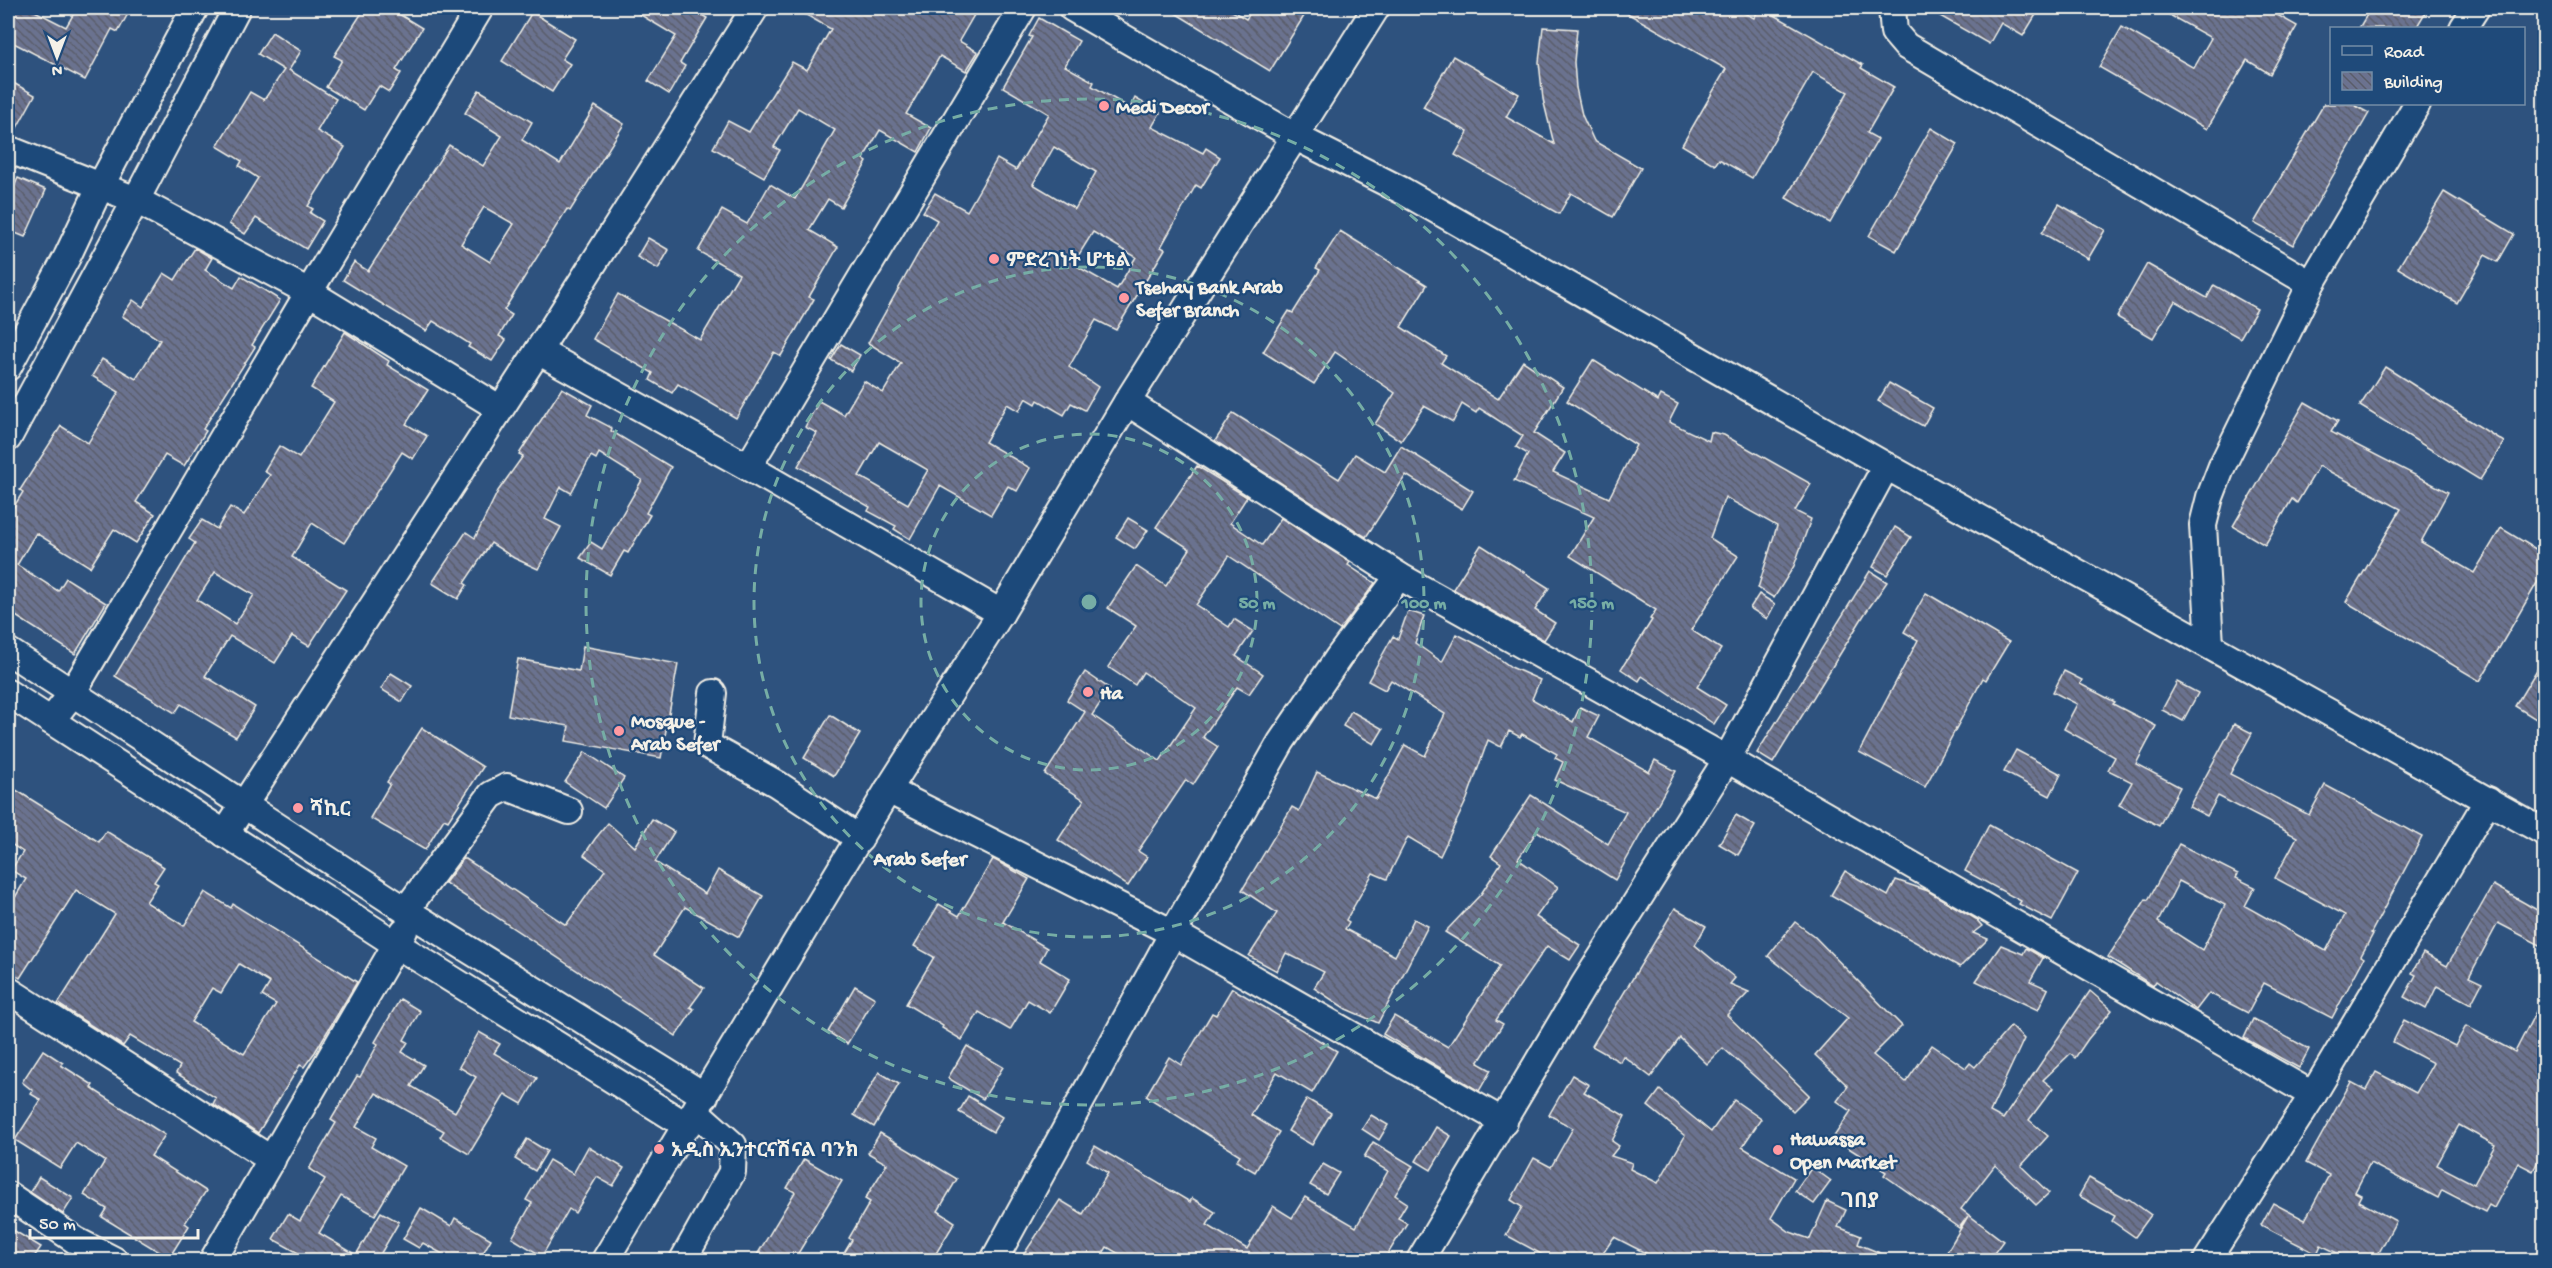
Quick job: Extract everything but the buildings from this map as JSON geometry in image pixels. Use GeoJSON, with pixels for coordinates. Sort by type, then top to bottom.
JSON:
{"type":"FeatureCollection","features":[{"type":"Feature","properties":{"kind":"street"},"geometry":{"type":"LineString","coordinates":[[8,367],[195,8]]}},
{"type":"Feature","properties":{"kind":"street"},"geometry":{"type":"LineString","coordinates":[[8,438],[237,8]]}},
{"type":"Feature","properties":{"kind":"street"},"geometry":{"type":"LineString","coordinates":[[51,721],[71,695],[480,8]]}},
{"type":"Feature","properties":{"kind":"street"},"geometry":{"type":"LineString","coordinates":[[225,834],[246,806],[499,408],[538,351],[755,8]]}},
{"type":"Feature","properties":{"kind":"street"},"geometry":{"type":"LineString","coordinates":[[748,467],[1023,8]]}},
{"type":"Feature","properties":{"kind":"street"},"geometry":{"type":"LineString","coordinates":[[1072,8],[1294,136],[1403,191],[1886,466],[2544,832]]}},
{"type":"Feature","properties":{"kind":"street"},"geometry":{"type":"LineString","coordinates":[[605,1260],[888,790],[1001,614],[1127,402],[1376,8]]}},
{"type":"Feature","properties":{"kind":"street"},"geometry":{"type":"LineString","coordinates":[[1892,8],[1894,32],[1906,46],[2312,284]]}},
{"type":"Feature","properties":{"kind":"street"},"geometry":{"type":"LineString","coordinates":[[2464,27],[2476,8]]}},
{"type":"Feature","properties":{"kind":"street"},"geometry":{"type":"LineString","coordinates":[[2210,645],[2203,525],[2210,497],[2222,466],[2312,284],[2416,105]]}},
{"type":"Feature","properties":{"kind":"street"},"geometry":{"type":"LineString","coordinates":[[8,148],[136,200],[309,292],[499,408]]}},
{"type":"Feature","properties":{"kind":"street"},"geometry":{"type":"LineString","coordinates":[[538,351],[748,467],[1001,614]]}},
{"type":"Feature","properties":{"kind":"street"},"geometry":{"type":"LineString","coordinates":[[1127,402],[1399,576],[1726,759],[2313,1095]]}},
{"type":"Feature","properties":{"kind":"street"},"geometry":{"type":"LineString","coordinates":[[1420,1260],[1586,983],[1726,759],[1886,466]]}},
{"type":"Feature","properties":{"kind":"street"},"geometry":{"type":"LineString","coordinates":[[994,1260],[1173,933],[1281,742],[1338,658],[1399,576]]}},
{"type":"Feature","properties":{"kind":"street"},"geometry":{"type":"LineString","coordinates":[[8,651],[71,695],[410,913],[696,1111],[733,1145],[732,1172],[683,1260]]}},
{"type":"Feature","properties":{"kind":"street"},"geometry":{"type":"LineString","coordinates":[[8,693],[397,945],[696,1111]]}},
{"type":"Feature","properties":{"kind":"street"},"geometry":{"type":"LineString","coordinates":[[713,693],[707,745],[777,784],[860,839]]}},
{"type":"Feature","properties":{"kind":"street"},"geometry":{"type":"LineString","coordinates":[[213,1260],[397,945],[410,913],[491,795],[507,787],[569,811]]}},
{"type":"Feature","properties":{"kind":"street"},"geometry":{"type":"LineString","coordinates":[[888,790],[1173,933],[1504,1122]]}},
{"type":"Feature","properties":{"kind":"street"},"geometry":{"type":"LineString","coordinates":[[2206,1260],[2313,1095],[2488,800]]}},
{"type":"Feature","properties":{"kind":"street"},"geometry":{"type":"LineString","coordinates":[[8,990],[272,1161]]}},
{"type":"Feature","properties":{"kind":"street"},"geometry":{"type":"LineString","coordinates":[[8,1195],[75,1240],[114,1260]]}},
{"type":"Feature","properties":{"kind":"place","name":"Medi Decor"},"geometry":{"type":"Point","coordinates":[1104,106]}},
{"type":"Feature","properties":{"kind":"place","name":"ምድረገነት ሆቴል"},"geometry":{"type":"Point","coordinates":[994,259]}},
{"type":"Feature","properties":{"kind":"place","name":"Tsehay Bank Arab Sefer Branch"},"geometry":{"type":"Point","coordinates":[1124,298]}},
{"type":"Feature","properties":{"kind":"place","name":"Ha"},"geometry":{"type":"Point","coordinates":[1088,692]}},
{"type":"Feature","properties":{"kind":"place","name":"Mosque - Arab Sefer"},"geometry":{"type":"Point","coordinates":[619,731]}},
{"type":"Feature","properties":{"kind":"place","name":"ሻኪር"},"geometry":{"type":"Point","coordinates":[298,808]}},
{"type":"Feature","properties":{"kind":"place","name":"አዲስ ኢንተርናሽናል ባንክ"},"geometry":{"type":"Point","coordinates":[659,1149]}},
{"type":"Feature","properties":{"kind":"place","name":"Hawassa Open Market"},"geometry":{"type":"Point","coordinates":[1778,1150]}},
{"type":"Feature","properties":{"kind":"district","name":"Arab Sefer"},"geometry":{"type":"Point","coordinates":[920,858]}},
{"type":"Feature","properties":{"kind":"district","name":"ገበያ"},"geometry":{"type":"Point","coordinates":[1860,1200]}}]}
